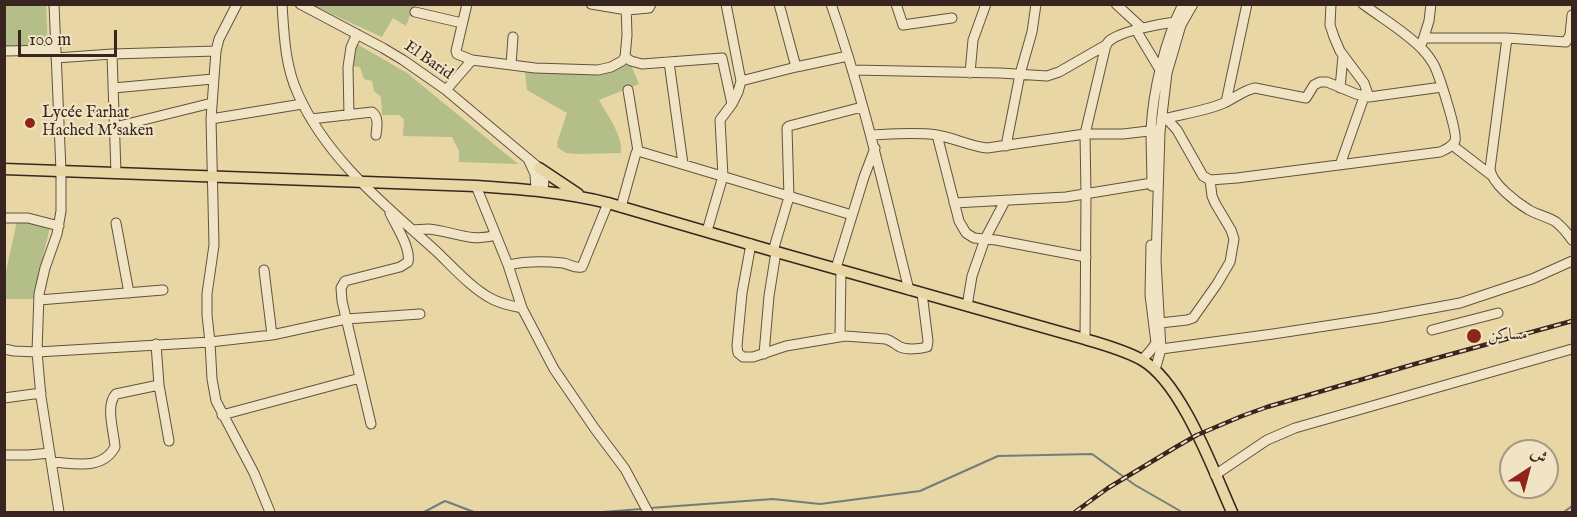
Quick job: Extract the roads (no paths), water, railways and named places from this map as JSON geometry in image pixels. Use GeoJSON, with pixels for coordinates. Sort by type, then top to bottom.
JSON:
{"type":"FeatureCollection","features":[{"type":"Feature","properties":{"kind":"main road"},"geometry":{"type":"LineString","coordinates":[[539,168],[580,196]]}},
{"type":"Feature","properties":{"kind":"main road"},"geometry":{"type":"LineString","coordinates":[[4,169],[476,186],[540,190],[608,202],[775,252],[1085,339],[1142,360],[1165,379],[1175,394],[1197,435],[1232,513]]}},
{"type":"Feature","properties":{"kind":"street"},"geometry":{"type":"LineString","coordinates":[[54,4],[61,211],[59,226],[43,276],[39,300],[37,352],[59,513]]}},
{"type":"Feature","properties":{"kind":"street"},"geometry":{"type":"LineString","coordinates":[[237,4],[219,39],[213,79],[211,119],[214,244],[207,306],[216,401],[254,473],[270,513]]}},
{"type":"Feature","properties":{"kind":"street"},"geometry":{"type":"LineString","coordinates":[[282,4],[287,58],[292,81],[302,104],[320,133],[388,209],[489,297],[522,308]]}},
{"type":"Feature","properties":{"kind":"street","name":"El Barid"},"geometry":{"type":"LineString","coordinates":[[300,4],[403,60],[446,90],[539,168]]}},
{"type":"Feature","properties":{"kind":"street"},"geometry":{"type":"LineString","coordinates":[[467,4],[456,51],[458,54],[472,60],[535,68],[598,70],[619,63],[625,57],[627,7]]}},
{"type":"Feature","properties":{"kind":"street"},"geometry":{"type":"LineString","coordinates":[[591,4],[648,8],[651,4]]}},
{"type":"Feature","properties":{"kind":"street"},"geometry":{"type":"LineString","coordinates":[[707,231],[723,176],[720,120],[732,104],[741,81],[726,4]]}},
{"type":"Feature","properties":{"kind":"street"},"geometry":{"type":"LineString","coordinates":[[779,4],[796,67]]}},
{"type":"Feature","properties":{"kind":"street"},"geometry":{"type":"LineString","coordinates":[[896,4],[903,25],[952,18]]}},
{"type":"Feature","properties":{"kind":"street"},"geometry":{"type":"LineString","coordinates":[[970,73],[973,40],[986,4]]}},
{"type":"Feature","properties":{"kind":"street"},"geometry":{"type":"LineString","coordinates":[[1006,146],[1020,74],[1032,32],[1036,4]]}},
{"type":"Feature","properties":{"kind":"street"},"geometry":{"type":"LineString","coordinates":[[1116,4],[1139,29],[1160,70]]}},
{"type":"Feature","properties":{"kind":"street"},"geometry":{"type":"LineString","coordinates":[[1160,119],[1160,70],[1183,4]]}},
{"type":"Feature","properties":{"kind":"street"},"geometry":{"type":"LineString","coordinates":[[1142,360],[1156,343],[1150,295],[1152,183],[1156,130],[1170,62],[1181,26],[1193,4]]}},
{"type":"Feature","properties":{"kind":"street"},"geometry":{"type":"LineString","coordinates":[[1226,102],[1247,4]]}},
{"type":"Feature","properties":{"kind":"street"},"geometry":{"type":"LineString","coordinates":[[1330,4],[1330,25],[1334,37],[1343,56],[1364,82],[1367,97],[1340,165]]}},
{"type":"Feature","properties":{"kind":"street"},"geometry":{"type":"LineString","coordinates":[[1363,4],[1422,42],[1507,38],[1566,42],[1570,35],[1572,15]]}},
{"type":"Feature","properties":{"kind":"street"},"geometry":{"type":"LineString","coordinates":[[1160,119],[1177,130],[1203,176],[1210,180],[1440,152],[1452,145],[1456,135],[1442,87],[1422,42],[1431,4]]}},
{"type":"Feature","properties":{"kind":"street"},"geometry":{"type":"LineString","coordinates":[[834,5],[875,148],[909,290]]}},
{"type":"Feature","properties":{"kind":"street"},"geometry":{"type":"LineString","coordinates":[[415,12],[462,23]]}},
{"type":"Feature","properties":{"kind":"street"},"geometry":{"type":"LineString","coordinates":[[853,70],[1052,75],[1106,45],[1111,39],[1149,25],[1175,22]]}},
{"type":"Feature","properties":{"kind":"street"},"geometry":{"type":"LineString","coordinates":[[349,115],[348,67],[351,47],[357,34]]}},
{"type":"Feature","properties":{"kind":"street"},"geometry":{"type":"LineString","coordinates":[[511,65],[513,37]]}},
{"type":"Feature","properties":{"kind":"street"},"geometry":{"type":"LineString","coordinates":[[1491,175],[1490,168],[1507,38]]}},
{"type":"Feature","properties":{"kind":"street"},"geometry":{"type":"LineString","coordinates":[[1085,339],[1085,134],[1106,45]]}},
{"type":"Feature","properties":{"kind":"street"},"geometry":{"type":"LineString","coordinates":[[4,51],[56,54],[216,51]]}},
{"type":"Feature","properties":{"kind":"street"},"geometry":{"type":"LineString","coordinates":[[112,54],[116,173]]}},
{"type":"Feature","properties":{"kind":"street"},"geometry":{"type":"LineString","coordinates":[[625,57],[639,64],[736,56]]}},
{"type":"Feature","properties":{"kind":"street"},"geometry":{"type":"LineString","coordinates":[[741,81],[848,56]]}},
{"type":"Feature","properties":{"kind":"street"},"geometry":{"type":"LineString","coordinates":[[1340,88],[1343,56]]}},
{"type":"Feature","properties":{"kind":"street"},"geometry":{"type":"LineString","coordinates":[[722,58],[732,104]]}},
{"type":"Feature","properties":{"kind":"street"},"geometry":{"type":"LineString","coordinates":[[446,90],[472,60]]}},
{"type":"Feature","properties":{"kind":"street"},"geometry":{"type":"LineString","coordinates":[[669,62],[683,164]]}},
{"type":"Feature","properties":{"kind":"street"},"geometry":{"type":"LineString","coordinates":[[113,88],[213,79]]}},
{"type":"Feature","properties":{"kind":"street"},"geometry":{"type":"LineString","coordinates":[[1160,119],[1197,112],[1226,102],[1251,88],[1306,98],[1317,82],[1327,82],[1367,97],[1442,87]]}},
{"type":"Feature","properties":{"kind":"street"},"geometry":{"type":"LineString","coordinates":[[621,207],[638,151],[628,90]]}},
{"type":"Feature","properties":{"kind":"street"},"geometry":{"type":"LineString","coordinates":[[115,127],[212,103]]}},
{"type":"Feature","properties":{"kind":"street"},"geometry":{"type":"LineString","coordinates":[[211,119],[302,104]]}},
{"type":"Feature","properties":{"kind":"street"},"geometry":{"type":"LineString","coordinates":[[764,354],[775,252],[789,197],[787,128],[862,106]]}},
{"type":"Feature","properties":{"kind":"street"},"geometry":{"type":"LineString","coordinates":[[311,119],[374,112],[377,119],[376,135]]}},
{"type":"Feature","properties":{"kind":"street"},"geometry":{"type":"LineString","coordinates":[[871,135],[937,135],[981,148],[1085,134],[1123,134],[1156,130]]}},
{"type":"Feature","properties":{"kind":"street"},"geometry":{"type":"LineString","coordinates":[[1155,370],[1161,349],[1156,240],[1156,130]]}},
{"type":"Feature","properties":{"kind":"street"},"geometry":{"type":"LineString","coordinates":[[937,135],[959,221],[966,232],[974,238],[1086,257]]}},
{"type":"Feature","properties":{"kind":"street"},"geometry":{"type":"LineString","coordinates":[[1452,145],[1491,175],[1530,211],[1554,221],[1572,240]]}},
{"type":"Feature","properties":{"kind":"street"},"geometry":{"type":"LineString","coordinates":[[840,336],[838,269],[852,215],[875,148]]}},
{"type":"Feature","properties":{"kind":"street"},"geometry":{"type":"LineString","coordinates":[[638,151],[852,215]]}},
{"type":"Feature","properties":{"kind":"street"},"geometry":{"type":"LineString","coordinates":[[528,159],[540,190]]}},
{"type":"Feature","properties":{"kind":"street"},"geometry":{"type":"LineString","coordinates":[[539,168],[544,179],[540,190]]}},
{"type":"Feature","properties":{"kind":"street"},"geometry":{"type":"LineString","coordinates":[[1160,323],[1193,318],[1230,262],[1234,239],[1212,196],[1210,180]]}},
{"type":"Feature","properties":{"kind":"street"},"geometry":{"type":"LineString","coordinates":[[954,203],[1066,197],[1152,183]]}},
{"type":"Feature","properties":{"kind":"street"},"geometry":{"type":"LineString","coordinates":[[476,186],[508,265],[522,308],[554,369],[625,469],[648,513]]}},
{"type":"Feature","properties":{"kind":"street"},"geometry":{"type":"LineString","coordinates":[[967,306],[972,276],[985,239],[1005,201]]}},
{"type":"Feature","properties":{"kind":"street"},"geometry":{"type":"LineString","coordinates":[[508,265],[525,261],[582,267],[608,202]]}},
{"type":"Feature","properties":{"kind":"street"},"geometry":{"type":"LineString","coordinates":[[371,424],[341,288],[345,280],[400,267],[408,261],[407,249],[388,209]]}},
{"type":"Feature","properties":{"kind":"street"},"geometry":{"type":"LineString","coordinates":[[4,219],[28,218],[59,226]]}},
{"type":"Feature","properties":{"kind":"street"},"geometry":{"type":"LineString","coordinates":[[116,223],[129,292]]}},
{"type":"Feature","properties":{"kind":"street"},"geometry":{"type":"LineString","coordinates":[[413,230],[428,229],[464,237],[496,236]]}},
{"type":"Feature","properties":{"kind":"street"},"geometry":{"type":"LineString","coordinates":[[751,244],[742,293],[737,351],[743,357],[753,357],[786,346],[840,336],[892,340],[904,348],[927,347],[922,293]]}},
{"type":"Feature","properties":{"kind":"street"},"geometry":{"type":"LineString","coordinates":[[1161,349],[1378,318],[1460,303],[1532,279],[1572,261]]}},
{"type":"Feature","properties":{"kind":"street"},"geometry":{"type":"LineString","coordinates":[[264,270],[272,335]]}},
{"type":"Feature","properties":{"kind":"street"},"geometry":{"type":"LineString","coordinates":[[39,300],[163,290]]}},
{"type":"Feature","properties":{"kind":"street"},"geometry":{"type":"LineString","coordinates":[[1460,303],[1465,321]]}},
{"type":"Feature","properties":{"kind":"street"},"geometry":{"type":"LineString","coordinates":[[1432,330],[1498,313]]}},
{"type":"Feature","properties":{"kind":"street"},"geometry":{"type":"LineString","coordinates":[[4,349],[37,352],[210,342],[272,335],[346,319],[420,314]]}},
{"type":"Feature","properties":{"kind":"street"},"geometry":{"type":"LineString","coordinates":[[156,344],[159,385],[169,441]]}},
{"type":"Feature","properties":{"kind":"street"},"geometry":{"type":"LineString","coordinates":[[1215,475],[1267,440],[1295,428],[1572,349]]}},
{"type":"Feature","properties":{"kind":"street"},"geometry":{"type":"LineString","coordinates":[[222,416],[360,378]]}},
{"type":"Feature","properties":{"kind":"street"},"geometry":{"type":"LineString","coordinates":[[4,455],[51,457],[86,464],[98,462],[107,457],[115,447],[110,405],[112,398],[116,394],[159,385]]}},
{"type":"Feature","properties":{"kind":"street"},"geometry":{"type":"LineString","coordinates":[[4,398],[41,393]]}},
{"type":"Feature","properties":{"kind":"waterway"},"geometry":{"type":"LineString","coordinates":[[650,508],[773,499],[820,504],[920,491],[998,456],[1092,454],[1135,485],[1182,512]]}},
{"type":"Feature","properties":{"kind":"waterway"},"geometry":{"type":"LineString","coordinates":[[424,512],[445,501],[474,512]]}},
{"type":"Feature","properties":{"kind":"waterway"},"geometry":{"type":"LineString","coordinates":[[1564,512],[1572,506]]}},
{"type":"Feature","properties":{"kind":"waterway"},"geometry":{"type":"LineString","coordinates":[[602,512],[641,509]]}},
{"type":"Feature","properties":{"kind":"railway"},"geometry":{"type":"LineString","coordinates":[[1075,512],[1108,488],[1176,447],[1197,435],[1242,416],[1415,364],[1572,321]]}},
{"type":"Feature","properties":{"kind":"place","name":"Lycée Farhat Hached M'saken"},"geometry":{"type":"Point","coordinates":[30,123]}},
{"type":"Feature","properties":{"kind":"place","name":"مساكن"},"geometry":{"type":"Point","coordinates":[1474,336]}}]}
